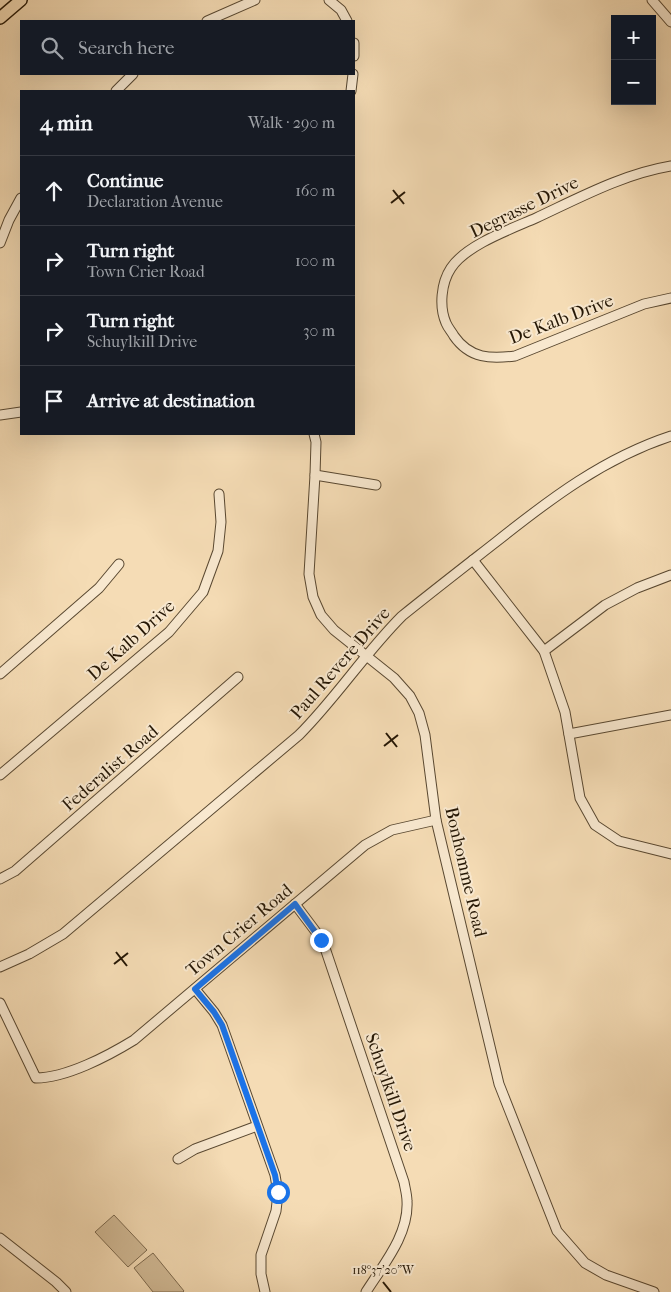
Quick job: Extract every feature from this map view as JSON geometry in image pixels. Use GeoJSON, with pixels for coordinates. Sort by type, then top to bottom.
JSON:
{"type":"FeatureCollection","features":[{"type":"Feature","properties":{"kind":"main road"},"geometry":{"type":"LineString","coordinates":[[0,18],[22,0]]}},
{"type":"Feature","properties":{"kind":"street"},"geometry":{"type":"LineString","coordinates":[[209,20],[255,0]]}},
{"type":"Feature","properties":{"kind":"street"},"geometry":{"type":"LineString","coordinates":[[329,0],[340,10],[346,20]]}},
{"type":"Feature","properties":{"kind":"street"},"geometry":{"type":"LineString","coordinates":[[652,0],[671,22]]}},
{"type":"Feature","properties":{"kind":"street"},"geometry":{"type":"LineString","coordinates":[[117,90],[132,75]]}},
{"type":"Feature","properties":{"kind":"street"},"geometry":{"type":"LineString","coordinates":[[351,90],[352,75]]}},
{"type":"Feature","properties":{"kind":"street","name":"Degrasse Drive"},"geometry":{"type":"LineString","coordinates":[[446,324],[442,308],[443,288],[451,268],[466,254],[490,239],[611,183],[671,166]]}},
{"type":"Feature","properties":{"kind":"street"},"geometry":{"type":"LineString","coordinates":[[0,243],[9,220],[20,200]]}},
{"type":"Feature","properties":{"kind":"street","name":"De Kalb Drive"},"geometry":{"type":"LineString","coordinates":[[446,324],[458,342],[475,355],[494,359],[515,356],[644,304],[671,298]]}},
{"type":"Feature","properties":{"kind":"street"},"geometry":{"type":"LineString","coordinates":[[0,415],[20,412]]}},
{"type":"Feature","properties":{"kind":"street","name":"Bonhomme Road"},"geometry":{"type":"LineString","coordinates":[[314,435],[316,442],[315,475],[309,574],[313,597],[321,615],[334,630],[394,678],[410,696],[419,713],[425,736],[436,820],[499,1084],[557,1231],[585,1263],[606,1275],[654,1292]]}},
{"type":"Feature","properties":{"kind":"street","name":"Paul Revere Drive"},"geometry":{"type":"LineString","coordinates":[[0,967],[29,954],[63,934],[299,735],[321,712],[389,629],[402,616],[549,500],[580,479],[631,452],[671,436]]}},
{"type":"Feature","properties":{"kind":"street"},"geometry":{"type":"LineString","coordinates":[[315,475],[376,485]]}},
{"type":"Feature","properties":{"kind":"street","name":"De Kalb Drive"},"geometry":{"type":"LineString","coordinates":[[0,775],[169,632],[203,592],[218,551],[221,522],[219,494]]}},
{"type":"Feature","properties":{"kind":"street"},"geometry":{"type":"LineString","coordinates":[[473,560],[544,651],[565,712],[580,798],[595,824],[619,841],[671,854]]}},
{"type":"Feature","properties":{"kind":"street"},"geometry":{"type":"LineString","coordinates":[[0,674],[99,588],[119,564]]}},
{"type":"Feature","properties":{"kind":"street"},"geometry":{"type":"LineString","coordinates":[[544,651],[605,605],[638,588],[671,575]]}},
{"type":"Feature","properties":{"kind":"street","name":"Federalist Road"},"geometry":{"type":"LineString","coordinates":[[0,879],[16,871],[238,677]]}},
{"type":"Feature","properties":{"kind":"street"},"geometry":{"type":"LineString","coordinates":[[569,734],[671,715]]}},
{"type":"Feature","properties":{"kind":"street","name":"Town Crier Road"},"geometry":{"type":"LineString","coordinates":[[0,1003],[36,1078],[43,1078],[83,1067],[110,1055],[134,1040],[365,845],[378,836],[392,830],[436,820]]}},
{"type":"Feature","properties":{"kind":"street","name":"Schuylkill Drive"},"geometry":{"type":"LineString","coordinates":[[295,904],[316,932],[326,951],[404,1182],[407,1202],[405,1223],[396,1246],[366,1292]]}},
{"type":"Feature","properties":{"kind":"street"},"geometry":{"type":"LineString","coordinates":[[195,989],[222,1025],[275,1175],[278,1192],[276,1210],[262,1256],[261,1274],[266,1292]]}},
{"type":"Feature","properties":{"kind":"street"},"geometry":{"type":"LineString","coordinates":[[178,1159],[195,1149],[257,1126]]}},
{"type":"Feature","properties":{"kind":"street"},"geometry":{"type":"LineString","coordinates":[[0,1238],[66,1292]]}},
{"type":"Feature","properties":{"kind":"shaded area"},"geometry":{"type":"Polygon","coordinates":[[[114,1215],[147,1250],[128,1267],[95,1232],[114,1215]]]}},
{"type":"Feature","properties":{"kind":"shaded area"},"geometry":{"type":"Polygon","coordinates":[[[153,1253],[183,1292],[153,1292],[134,1268],[153,1253]]]}},
{"type":"Feature","properties":{"kind":"route"},"geometry":{"type":"LineString","coordinates":[[278,1192],[275,1175],[222,1025],[195,989],[295,904],[321,940]]}}]}
